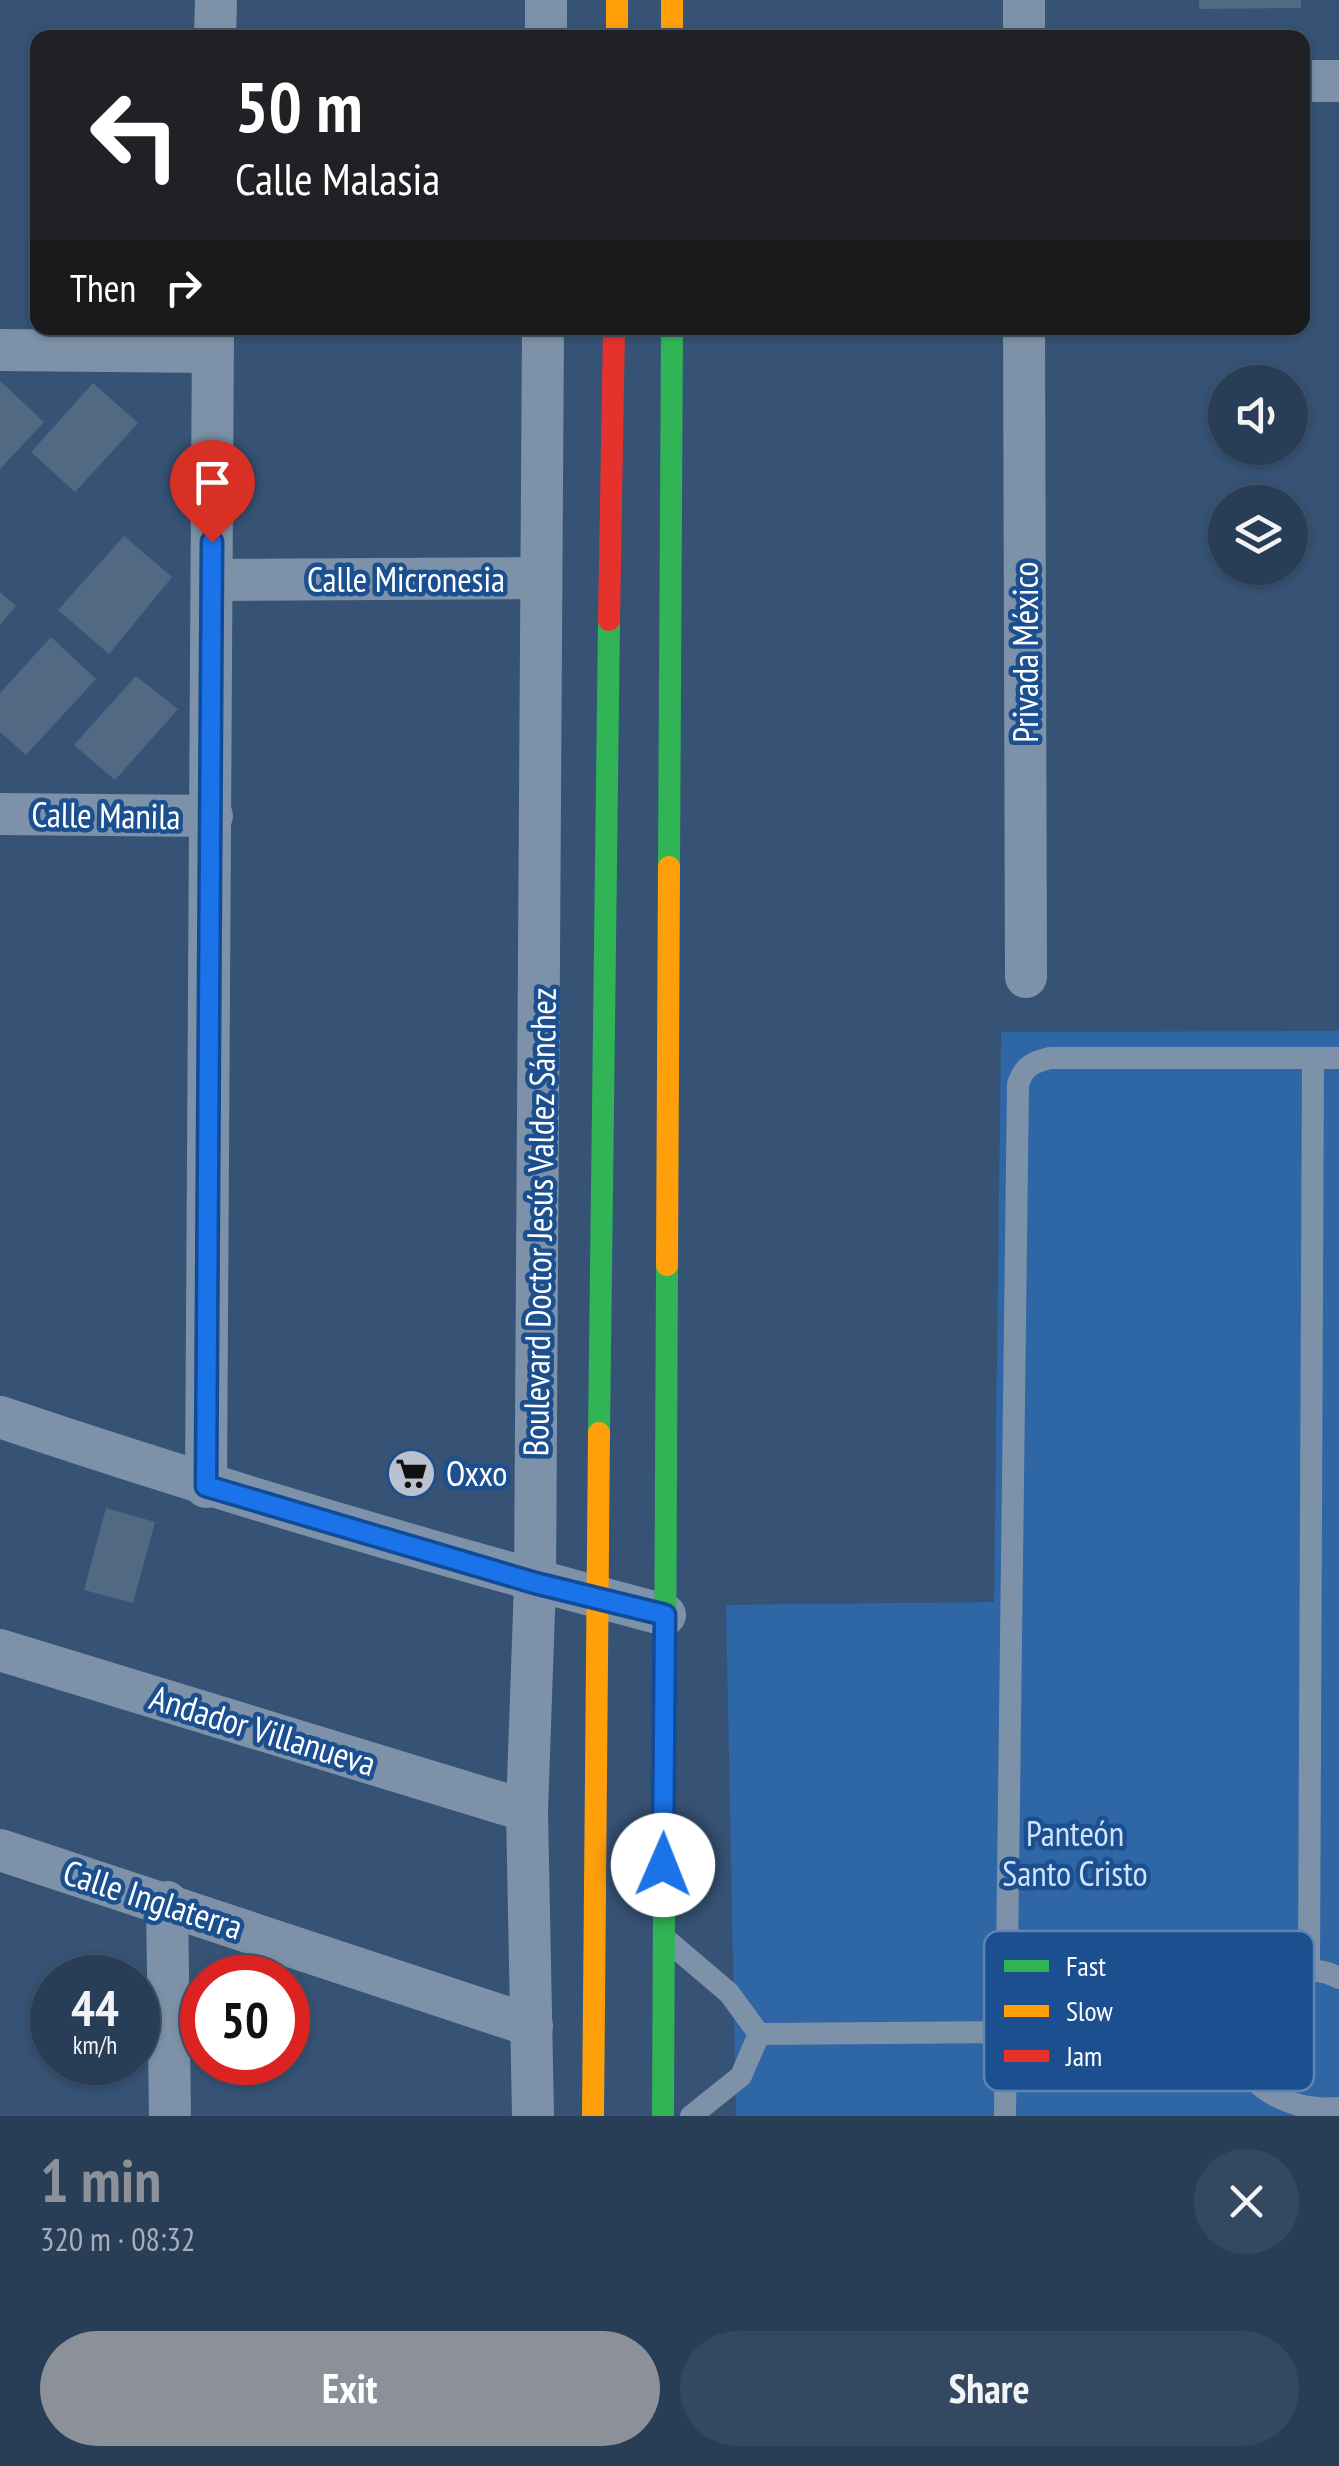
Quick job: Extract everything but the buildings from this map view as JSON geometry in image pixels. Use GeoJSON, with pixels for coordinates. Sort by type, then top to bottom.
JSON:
{"type":"FeatureCollection","features":[{"type":"Feature","properties":{"kind":"main road"},"geometry":{"type":"LineString","coordinates":[[618,30],[620,0]]}},
{"type":"Feature","properties":{"kind":"main road"},"geometry":{"type":"LineString","coordinates":[[672,0],[672,30]]}},
{"type":"Feature","properties":{"kind":"main road","name":"Boulevard Doctor Jesús Valdez Sánchez"},"geometry":{"type":"LineString","coordinates":[[592,2116],[603,968],[614,335]]}},
{"type":"Feature","properties":{"kind":"main road"},"geometry":{"type":"LineString","coordinates":[[662,2116],[672,335]]}},
{"type":"Feature","properties":{"kind":"street"},"geometry":{"type":"LineString","coordinates":[[215,30],[216,0]]}},
{"type":"Feature","properties":{"kind":"street"},"geometry":{"type":"LineString","coordinates":[[546,0],[546,30]]}},
{"type":"Feature","properties":{"kind":"street"},"geometry":{"type":"LineString","coordinates":[[620,0],[633,30]]}},
{"type":"Feature","properties":{"kind":"street"},"geometry":{"type":"LineString","coordinates":[[1024,0],[1024,30]]}},
{"type":"Feature","properties":{"kind":"street"},"geometry":{"type":"LineString","coordinates":[[1310,81],[1339,81]]}},
{"type":"Feature","properties":{"kind":"street","name":"Boulevard Doctor Jesús Valdez Sánchez"},"geometry":{"type":"LineString","coordinates":[[534,2116],[527,1811],[535,1583],[543,335]]}},
{"type":"Feature","properties":{"kind":"street","name":"Privada México"},"geometry":{"type":"LineString","coordinates":[[1024,335],[1026,976]]}},
{"type":"Feature","properties":{"kind":"street"},"geometry":{"type":"LineString","coordinates":[[0,350],[213,340],[206,1486]]}},
{"type":"Feature","properties":{"kind":"street","name":"Calle Micronesia"},"geometry":{"type":"LineString","coordinates":[[212,580],[540,578]]}},
{"type":"Feature","properties":{"kind":"street","name":"Calle Manila"},"geometry":{"type":"LineString","coordinates":[[0,814],[212,816]]}},
{"type":"Feature","properties":{"kind":"street"},"geometry":{"type":"LineString","coordinates":[[541,966],[603,968]]}},
{"type":"Feature","properties":{"kind":"street"},"geometry":{"type":"LineString","coordinates":[[0,1417],[206,1486],[535,1583],[665,1615]]}},
{"type":"Feature","properties":{"kind":"street","name":"Andador Villanueva"},"geometry":{"type":"LineString","coordinates":[[0,1650],[527,1811]]}},
{"type":"Feature","properties":{"kind":"street","name":"Calle Inglaterra"},"geometry":{"type":"LineString","coordinates":[[0,1850],[167,1902],[532,2026]]}},
{"type":"Feature","properties":{"kind":"street"},"geometry":{"type":"LineString","coordinates":[[167,1902],[170,2116]]}},
{"type":"Feature","properties":{"kind":"lane"},"geometry":{"type":"LineString","coordinates":[[1008,1931],[1018,1084],[1022,1071],[1034,1062],[1050,1058],[1339,1058]]}},
{"type":"Feature","properties":{"kind":"lane"},"geometry":{"type":"LineString","coordinates":[[1309,1931],[1313,1058]]}},
{"type":"Feature","properties":{"kind":"lane"},"geometry":{"type":"LineString","coordinates":[[663,1936],[730,1993],[759,2034]]}},
{"type":"Feature","properties":{"kind":"lane"},"geometry":{"type":"LineString","coordinates":[[1314,1971],[1339,1978]]}},
{"type":"Feature","properties":{"kind":"lane"},"geometry":{"type":"LineString","coordinates":[[759,2034],[984,2032]]}},
{"type":"Feature","properties":{"kind":"lane"},"geometry":{"type":"LineString","coordinates":[[691,2116],[740,2076],[759,2034]]}},
{"type":"Feature","properties":{"kind":"lane"},"geometry":{"type":"LineString","coordinates":[[1005,2116],[1006,2091]]}},
{"type":"Feature","properties":{"kind":"lane"},"geometry":{"type":"LineString","coordinates":[[1256,2091],[1269,2107],[1292,2115],[1316,2116]]}},
{"type":"Feature","properties":{"kind":"green space","name":"Panteón Santo Cristo"},"geometry":{"type":"Polygon","coordinates":[[[1339,1031],[1339,2116],[736,2116],[726,1605],[994,1602],[1001,1032],[1339,1031]]]}},
{"type":"Feature","properties":{"kind":"traffic: fast"},"geometry":{"type":"LineString","coordinates":[[669,867],[672,335]]}},
{"type":"Feature","properties":{"kind":"traffic: fast"},"geometry":{"type":"LineString","coordinates":[[599,1433],[609,620]]}},
{"type":"Feature","properties":{"kind":"traffic: fast"},"geometry":{"type":"LineString","coordinates":[[663,2116],[667,1265]]}},
{"type":"Feature","properties":{"kind":"traffic: slow"},"geometry":{"type":"LineString","coordinates":[[617,0],[617,30]]}},
{"type":"Feature","properties":{"kind":"traffic: slow"},"geometry":{"type":"LineString","coordinates":[[672,0],[672,30]]}},
{"type":"Feature","properties":{"kind":"traffic: slow"},"geometry":{"type":"LineString","coordinates":[[667,1265],[669,867]]}},
{"type":"Feature","properties":{"kind":"traffic: slow"},"geometry":{"type":"LineString","coordinates":[[593,2116],[599,1433]]}},
{"type":"Feature","properties":{"kind":"traffic: jam"},"geometry":{"type":"LineString","coordinates":[[609,620],[614,335]]}},
{"type":"Feature","properties":{"kind":"place","name":"Oxxo"},"geometry":{"type":"Point","coordinates":[411,1473]}},
{"type":"Feature","properties":{"kind":"route"},"geometry":{"type":"LineString","coordinates":[[212,542],[206,1486],[535,1583],[665,1615],[663,1865]]}}]}
